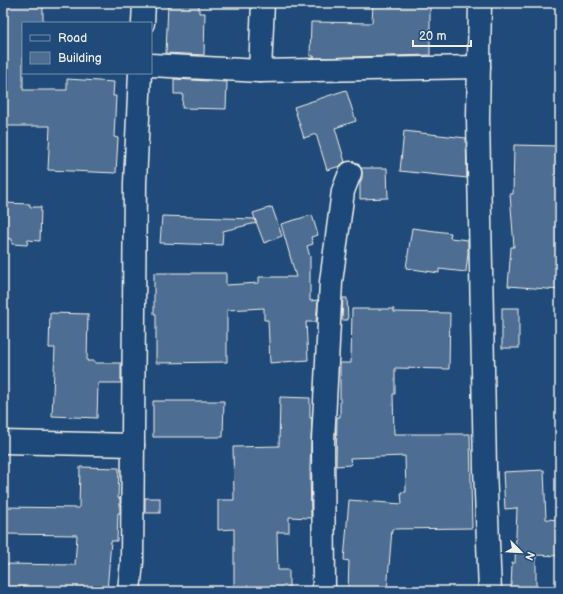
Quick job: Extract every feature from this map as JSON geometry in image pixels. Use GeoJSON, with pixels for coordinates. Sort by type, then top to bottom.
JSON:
{"type":"FeatureCollection","features":[{"type":"Feature","properties":{"kind":"street"},"geometry":{"type":"LineString","coordinates":[[143,22],[144,3]]}},
{"type":"Feature","properties":{"kind":"street"},"geometry":{"type":"LineString","coordinates":[[260,71],[263,3]]}},
{"type":"Feature","properties":{"kind":"street"},"geometry":{"type":"LineString","coordinates":[[480,3],[478,134],[485,468],[490,591]]}},
{"type":"Feature","properties":{"kind":"street"},"geometry":{"type":"LineString","coordinates":[[152,65],[260,71],[479,67]]}},
{"type":"Feature","properties":{"kind":"street"},"geometry":{"type":"LineString","coordinates":[[129,591],[132,562],[135,183],[140,74]]}},
{"type":"Feature","properties":{"kind":"street"},"geometry":{"type":"LineString","coordinates":[[324,591],[323,441],[331,282],[343,191],[350,173]]}},
{"type":"Feature","properties":{"kind":"street"},"geometry":{"type":"LineString","coordinates":[[3,442],[133,445]]}},
{"type":"Feature","properties":{"kind":"building"},"geometry":{"type":"Polygon","coordinates":[[[3,3],[43,3],[43,22],[22,22],[23,90],[67,90],[67,79],[114,82],[113,96],[116,96],[114,137],[118,138],[116,173],[48,170],[50,126],[3,126],[3,3]]]}},
{"type":"Feature","properties":{"kind":"building"},"geometry":{"type":"Polygon","coordinates":[[[168,3],[199,3],[199,13],[205,13],[204,55],[166,53],[168,3]]]}},
{"type":"Feature","properties":{"kind":"building"},"geometry":{"type":"Polygon","coordinates":[[[373,3],[430,3],[430,55],[314,58],[314,56],[310,56],[311,22],[372,23],[373,3]]]}},
{"type":"Feature","properties":{"kind":"building"},"geometry":{"type":"Polygon","coordinates":[[[174,79],[227,82],[226,109],[182,108],[183,94],[174,94],[174,79]]]}},
{"type":"Feature","properties":{"kind":"building"},"geometry":{"type":"Polygon","coordinates":[[[346,90],[356,121],[335,128],[345,162],[340,166],[327,170],[316,134],[304,138],[294,107],[346,90]]]}},
{"type":"Feature","properties":{"kind":"building"},"geometry":{"type":"Polygon","coordinates":[[[404,131],[466,138],[467,178],[400,171],[404,131]]]}},
{"type":"Feature","properties":{"kind":"building"},"geometry":{"type":"Polygon","coordinates":[[[514,145],[560,146],[560,290],[508,286],[511,247],[514,247],[510,194],[513,194],[514,145]]]}},
{"type":"Feature","properties":{"kind":"building"},"geometry":{"type":"Polygon","coordinates":[[[361,168],[387,168],[388,198],[360,199],[360,183],[362,178],[361,168]]]}},
{"type":"Feature","properties":{"kind":"building"},"geometry":{"type":"Polygon","coordinates":[[[3,203],[30,204],[30,207],[41,207],[40,241],[28,240],[27,245],[12,244],[12,239],[3,238],[3,203]]]}},
{"type":"Feature","properties":{"kind":"building"},"geometry":{"type":"Polygon","coordinates":[[[272,207],[282,236],[264,243],[253,213],[272,207]]]}},
{"type":"Feature","properties":{"kind":"building"},"geometry":{"type":"Polygon","coordinates":[[[312,215],[318,235],[311,237],[313,244],[307,246],[310,257],[310,301],[318,300],[316,322],[306,322],[308,360],[270,363],[268,320],[264,320],[264,308],[227,310],[227,362],[156,363],[154,273],[226,273],[226,285],[259,283],[259,277],[296,277],[281,224],[312,215]]]}},
{"type":"Feature","properties":{"kind":"building"},"geometry":{"type":"Polygon","coordinates":[[[162,216],[255,219],[256,223],[223,231],[222,245],[160,243],[162,216]]]}},
{"type":"Feature","properties":{"kind":"building"},"geometry":{"type":"Polygon","coordinates":[[[412,228],[451,233],[450,238],[468,240],[466,272],[439,269],[439,273],[406,268],[412,228]]]}},
{"type":"Feature","properties":{"kind":"building"},"geometry":{"type":"Polygon","coordinates":[[[343,298],[347,298],[348,320],[342,320],[343,298]]]}},
{"type":"Feature","properties":{"kind":"building"},"geometry":{"type":"Polygon","coordinates":[[[502,308],[519,308],[519,348],[502,348],[502,308]]]}},
{"type":"Feature","properties":{"kind":"building"},"geometry":{"type":"Polygon","coordinates":[[[352,309],[394,309],[394,312],[450,313],[449,369],[395,368],[395,394],[393,394],[394,434],[470,434],[472,528],[392,529],[387,591],[348,591],[349,561],[344,560],[349,500],[402,504],[401,492],[406,492],[405,456],[350,458],[351,465],[336,466],[337,417],[340,417],[340,363],[351,363],[352,309]]]}},
{"type":"Feature","properties":{"kind":"building"},"geometry":{"type":"Polygon","coordinates":[[[50,313],[88,314],[87,361],[95,361],[95,363],[121,363],[121,383],[98,383],[97,418],[52,416],[55,348],[49,348],[50,313]]]}},
{"type":"Feature","properties":{"kind":"building"},"geometry":{"type":"Polygon","coordinates":[[[280,397],[310,398],[310,418],[312,418],[310,467],[311,518],[289,517],[289,532],[277,532],[278,570],[289,570],[289,591],[234,591],[234,529],[218,530],[218,500],[234,500],[233,447],[279,446],[280,397]]]}},
{"type":"Feature","properties":{"kind":"building"},"geometry":{"type":"Polygon","coordinates":[[[153,401],[224,401],[223,437],[153,437],[153,401]]]}},
{"type":"Feature","properties":{"kind":"building"},"geometry":{"type":"Polygon","coordinates":[[[80,467],[119,468],[118,498],[120,498],[120,513],[118,513],[117,541],[111,541],[107,591],[48,591],[48,587],[3,587],[3,564],[75,565],[77,535],[3,534],[3,507],[79,508],[80,467]]]}},
{"type":"Feature","properties":{"kind":"building"},"geometry":{"type":"Polygon","coordinates":[[[544,470],[546,519],[560,520],[560,556],[536,555],[536,591],[511,591],[512,563],[515,563],[517,508],[505,509],[503,472],[544,470]]]}},
{"type":"Feature","properties":{"kind":"building"},"geometry":{"type":"Polygon","coordinates":[[[145,498],[160,498],[160,513],[145,513],[145,498]]]}}]}
